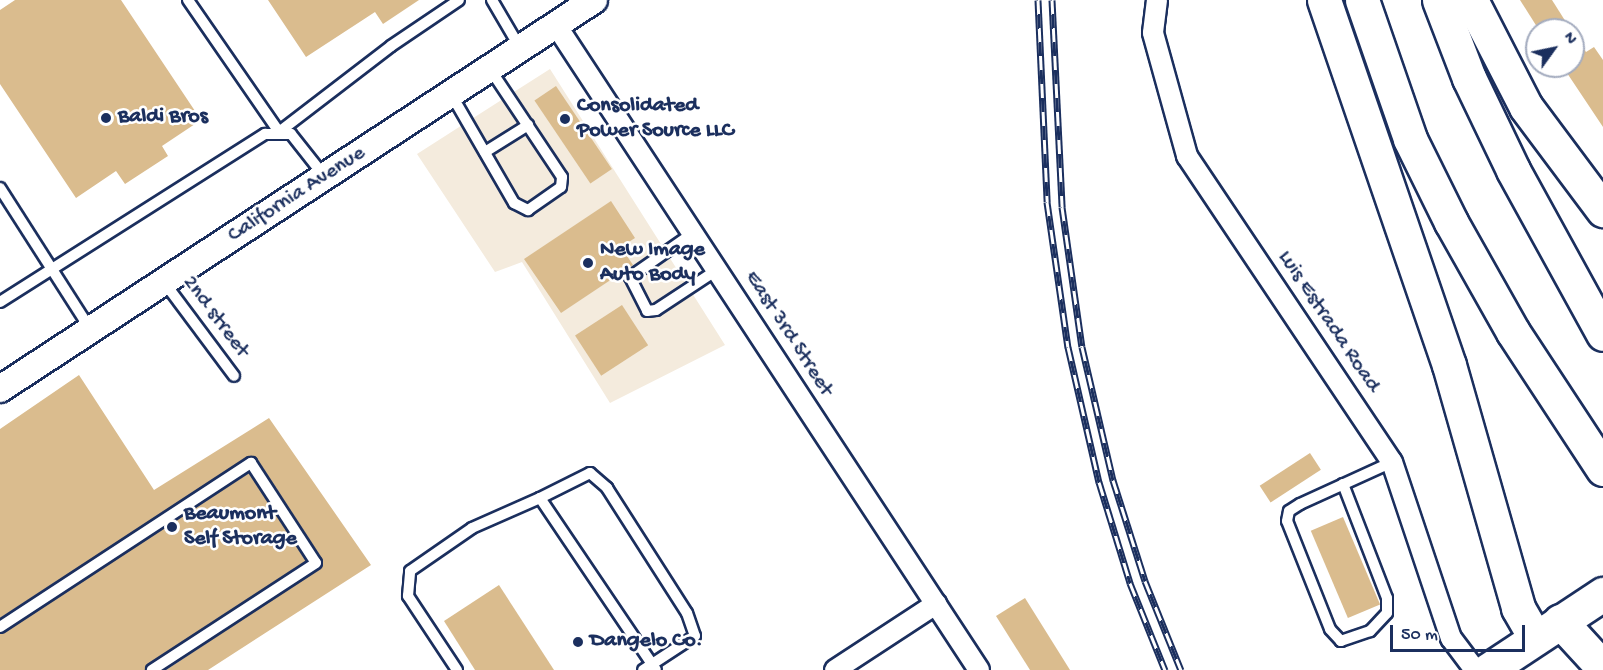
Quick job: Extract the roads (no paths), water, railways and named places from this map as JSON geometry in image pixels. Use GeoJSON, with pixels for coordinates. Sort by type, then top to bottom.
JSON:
{"type":"FeatureCollection","features":[{"type":"Feature","properties":{"kind":"highway"},"geometry":{"type":"LineString","coordinates":[[1324,0],[1446,354],[1518,608],[1603,668]]}},
{"type":"Feature","properties":{"kind":"highway"},"geometry":{"type":"LineString","coordinates":[[1362,0],[1410,139],[1451,222],[1513,332],[1603,469]]}},
{"type":"Feature","properties":{"kind":"highway"},"geometry":{"type":"LineString","coordinates":[[1438,0],[1469,78],[1512,171],[1603,334]]}},
{"type":"Feature","properties":{"kind":"highway"},"geometry":{"type":"LineString","coordinates":[[1471,0],[1526,107],[1603,210]]}},
{"type":"Feature","properties":{"kind":"highway"},"geometry":{"type":"LineString","coordinates":[[1488,670],[1603,594]]}},
{"type":"Feature","properties":{"kind":"street","name":"California Avenue"},"geometry":{"type":"LineString","coordinates":[[0,389],[594,0]]}},
{"type":"Feature","properties":{"kind":"street","name":"Luis Estrada Road"},"geometry":{"type":"LineString","coordinates":[[1157,0],[1153,33],[1187,156],[1392,462],[1451,638],[1474,670]]}},
{"type":"Feature","properties":{"kind":"street","name":"East 3rd Street"},"geometry":{"type":"LineString","coordinates":[[556,25],[979,670]]}},
{"type":"Feature","properties":{"kind":"street"},"geometry":{"type":"LineString","coordinates":[[835,670],[936,604]]}},
{"type":"Feature","properties":{"kind":"lane"},"geometry":{"type":"LineString","coordinates":[[188,0],[279,132],[302,143],[325,177]]}},
{"type":"Feature","properties":{"kind":"lane"},"geometry":{"type":"LineString","coordinates":[[0,302],[265,134],[279,132],[391,46],[459,0]]}},
{"type":"Feature","properties":{"kind":"lane"},"geometry":{"type":"LineString","coordinates":[[492,0],[520,48]]}},
{"type":"Feature","properties":{"kind":"lane"},"geometry":{"type":"LineString","coordinates":[[451,94],[514,204],[528,210],[563,182],[490,68]]}},
{"type":"Feature","properties":{"kind":"lane"},"geometry":{"type":"LineString","coordinates":[[485,153],[528,125]]}},
{"type":"Feature","properties":{"kind":"lane"},"geometry":{"type":"LineString","coordinates":[[0,188],[91,330]]}},
{"type":"Feature","properties":{"kind":"lane"},"geometry":{"type":"LineString","coordinates":[[693,233],[630,277],[647,311],[656,310],[717,270]]}},
{"type":"Feature","properties":{"kind":"lane","name":"2nd street"},"geometry":{"type":"LineString","coordinates":[[164,281],[234,376]]}},
{"type":"Feature","properties":{"kind":"lane"},"geometry":{"type":"LineString","coordinates":[[1343,484],[1387,598],[1387,613],[1370,632],[1341,641],[1330,629],[1287,521],[1289,511],[1343,484],[1392,462]]}},
{"type":"Feature","properties":{"kind":"lane"},"geometry":{"type":"LineString","coordinates":[[0,627],[251,463],[316,563],[152,670]]}},
{"type":"Feature","properties":{"kind":"lane"},"geometry":{"type":"LineString","coordinates":[[457,670],[408,596],[410,571],[472,528],[590,473],[607,488],[687,613],[695,636],[650,668],[540,498]]}},
{"type":"Feature","properties":{"kind":"railway"},"geometry":{"type":"LineString","coordinates":[[1038,0],[1047,202],[1068,347],[1099,482],[1130,583],[1165,670]]}},
{"type":"Feature","properties":{"kind":"railway"},"geometry":{"type":"LineString","coordinates":[[1052,0],[1062,207],[1082,347],[1113,480],[1145,581],[1181,670]]}},
{"type":"Feature","properties":{"kind":"place","name":"Baldi Bros"},"geometry":{"type":"Point","coordinates":[106,118]}},
{"type":"Feature","properties":{"kind":"place","name":"Consolidated Power Source LLC"},"geometry":{"type":"Point","coordinates":[565,119]}},
{"type":"Feature","properties":{"kind":"place","name":"New Image Auto Body"},"geometry":{"type":"Point","coordinates":[588,263]}},
{"type":"Feature","properties":{"kind":"place","name":"Beaumont Self Storage"},"geometry":{"type":"Point","coordinates":[172,527]}},
{"type":"Feature","properties":{"kind":"place","name":"Dangelo Co."},"geometry":{"type":"Point","coordinates":[578,642]}}]}
